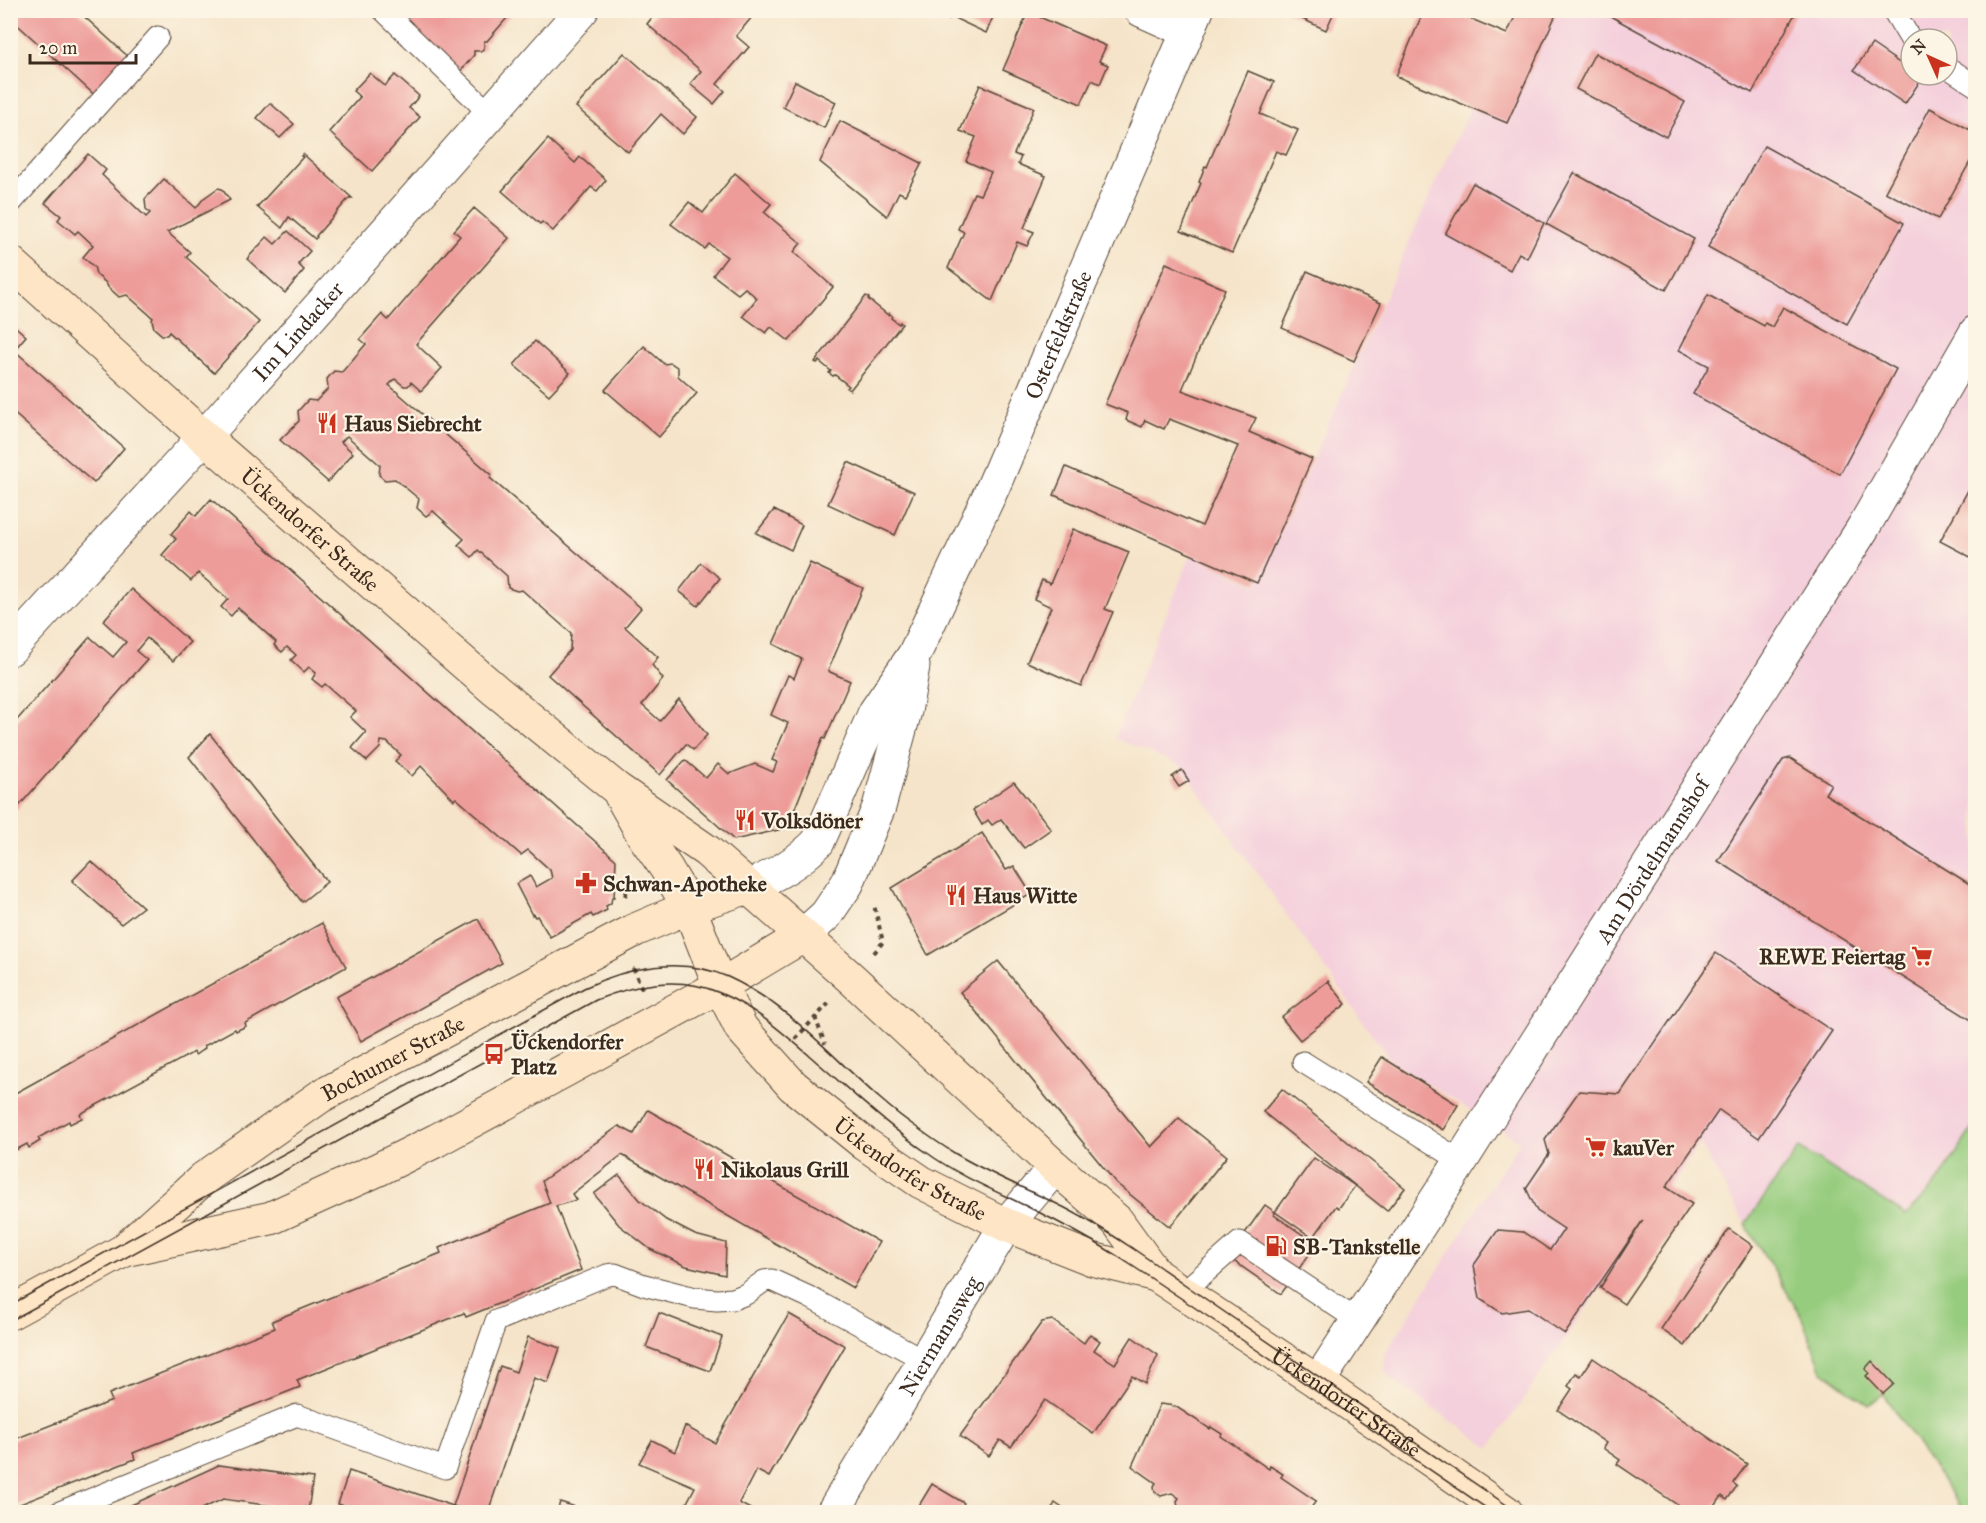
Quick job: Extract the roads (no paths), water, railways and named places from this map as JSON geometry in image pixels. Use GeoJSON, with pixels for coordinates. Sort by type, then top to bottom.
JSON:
{"type":"FeatureCollection","features":[{"type":"Feature","properties":{"kind":"main road","name":"Ückendorfer Straße"},"geometry":{"type":"LineString","coordinates":[[10,262],[204,437],[495,690],[617,789],[707,851],[748,887],[1117,1221],[1169,1284]]}},
{"type":"Feature","properties":{"kind":"main road","name":"Ückendorfer Straße"},"geometry":{"type":"LineString","coordinates":[[617,789],[689,907],[720,986],[741,1028],[793,1086],[865,1144],[921,1182],[1006,1225],[1092,1259],[1169,1284],[1506,1512]]}},
{"type":"Feature","properties":{"kind":"main road","name":"Bochumer Straße"},"geometry":{"type":"LineString","coordinates":[[10,1313],[123,1251],[204,1178],[321,1096],[635,930],[689,907],[748,887]]}},
{"type":"Feature","properties":{"kind":"main road"},"geometry":{"type":"LineString","coordinates":[[720,986],[803,936]]}},
{"type":"Feature","properties":{"kind":"main road","name":"Bochumer Straße"},"geometry":{"type":"LineString","coordinates":[[123,1251],[271,1218],[437,1140],[720,986]]}},
{"type":"Feature","properties":{"kind":"street","name":"Im Lindacker"},"geometry":{"type":"LineString","coordinates":[[10,649],[204,437],[582,10]]}},
{"type":"Feature","properties":{"kind":"street"},"geometry":{"type":"LineString","coordinates":[[1141,10],[1192,21]]}},
{"type":"Feature","properties":{"kind":"street","name":"Osterfeldstraße"},"geometry":{"type":"LineString","coordinates":[[748,887],[779,873],[803,858],[818,842],[875,712],[914,655],[993,487],[1192,21]]}},
{"type":"Feature","properties":{"kind":"street","name":"Am Dördelmannshof"},"geometry":{"type":"LineString","coordinates":[[1317,1382],[1461,1161],[1863,528],[1976,332]]}},
{"type":"Feature","properties":{"kind":"street","name":"Osterfeldstraße"},"geometry":{"type":"LineString","coordinates":[[803,936],[826,915],[847,884],[879,807],[905,711],[914,655]]}},
{"type":"Feature","properties":{"kind":"street","name":"Niermannsweg"},"geometry":{"type":"LineString","coordinates":[[833,1512],[1006,1225],[1055,1167]]}},
{"type":"Feature","properties":{"kind":"lane"},"geometry":{"type":"LineString","coordinates":[[383,10],[489,113]]}},
{"type":"Feature","properties":{"kind":"lane"},"geometry":{"type":"LineString","coordinates":[[1893,10],[1903,27]]}},
{"type":"Feature","properties":{"kind":"lane"},"geometry":{"type":"LineString","coordinates":[[10,204],[158,37]]}},
{"type":"Feature","properties":{"kind":"lane"},"geometry":{"type":"LineString","coordinates":[[1959,75],[1976,86]]}},
{"type":"Feature","properties":{"kind":"lane"},"geometry":{"type":"LineString","coordinates":[[1303,1062],[1461,1161]]}},
{"type":"Feature","properties":{"kind":"lane"},"geometry":{"type":"LineString","coordinates":[[1169,1284],[1240,1242],[1357,1320]]}},
{"type":"Feature","properties":{"kind":"lane"},"geometry":{"type":"LineString","coordinates":[[60,1512],[297,1415],[445,1468],[496,1321],[606,1275],[615,1274],[644,1285],[695,1298],[717,1300],[733,1299],[746,1294],[764,1281],[772,1280],[809,1297],[924,1360]]}},
{"type":"Feature","properties":{"kind":"tram line"},"geometry":{"type":"LineString","coordinates":[[10,1305],[584,988],[618,974],[637,970],[673,966],[692,967],[728,977],[755,991],[804,1028],[871,1091],[933,1139],[968,1161],[1065,1208],[1114,1236],[1517,1512]]}},
{"type":"Feature","properties":{"kind":"tram line"},"geometry":{"type":"LineString","coordinates":[[10,1321],[596,1000],[642,986],[689,984],[720,993],[760,1015],[885,1121],[937,1160],[1065,1226],[1118,1257],[1492,1512]]}},
{"type":"Feature","properties":{"kind":"place","name":"Haus Siebrecht"},"geometry":{"type":"Point","coordinates":[327,423]}},
{"type":"Feature","properties":{"kind":"place","name":"Volksdöner"},"geometry":{"type":"Point","coordinates":[745,820]}},
{"type":"Feature","properties":{"kind":"place","name":"Schwan-Apotheke"},"geometry":{"type":"Point","coordinates":[586,883]}},
{"type":"Feature","properties":{"kind":"place","name":"Haus Witte"},"geometry":{"type":"Point","coordinates":[956,895]}},
{"type":"Feature","properties":{"kind":"place","name":"REWE Feiertag"},"geometry":{"type":"Point","coordinates":[1922,956]}},
{"type":"Feature","properties":{"kind":"place","name":"Ückendorfer Platz"},"geometry":{"type":"Point","coordinates":[494,1054]}},
{"type":"Feature","properties":{"kind":"place","name":"kauVer"},"geometry":{"type":"Point","coordinates":[1596,1147]}},
{"type":"Feature","properties":{"kind":"place","name":"Nikolaus Grill"},"geometry":{"type":"Point","coordinates":[704,1169]}},
{"type":"Feature","properties":{"kind":"place","name":"SB-Tankstelle"},"geometry":{"type":"Point","coordinates":[1276,1246]}}]}
